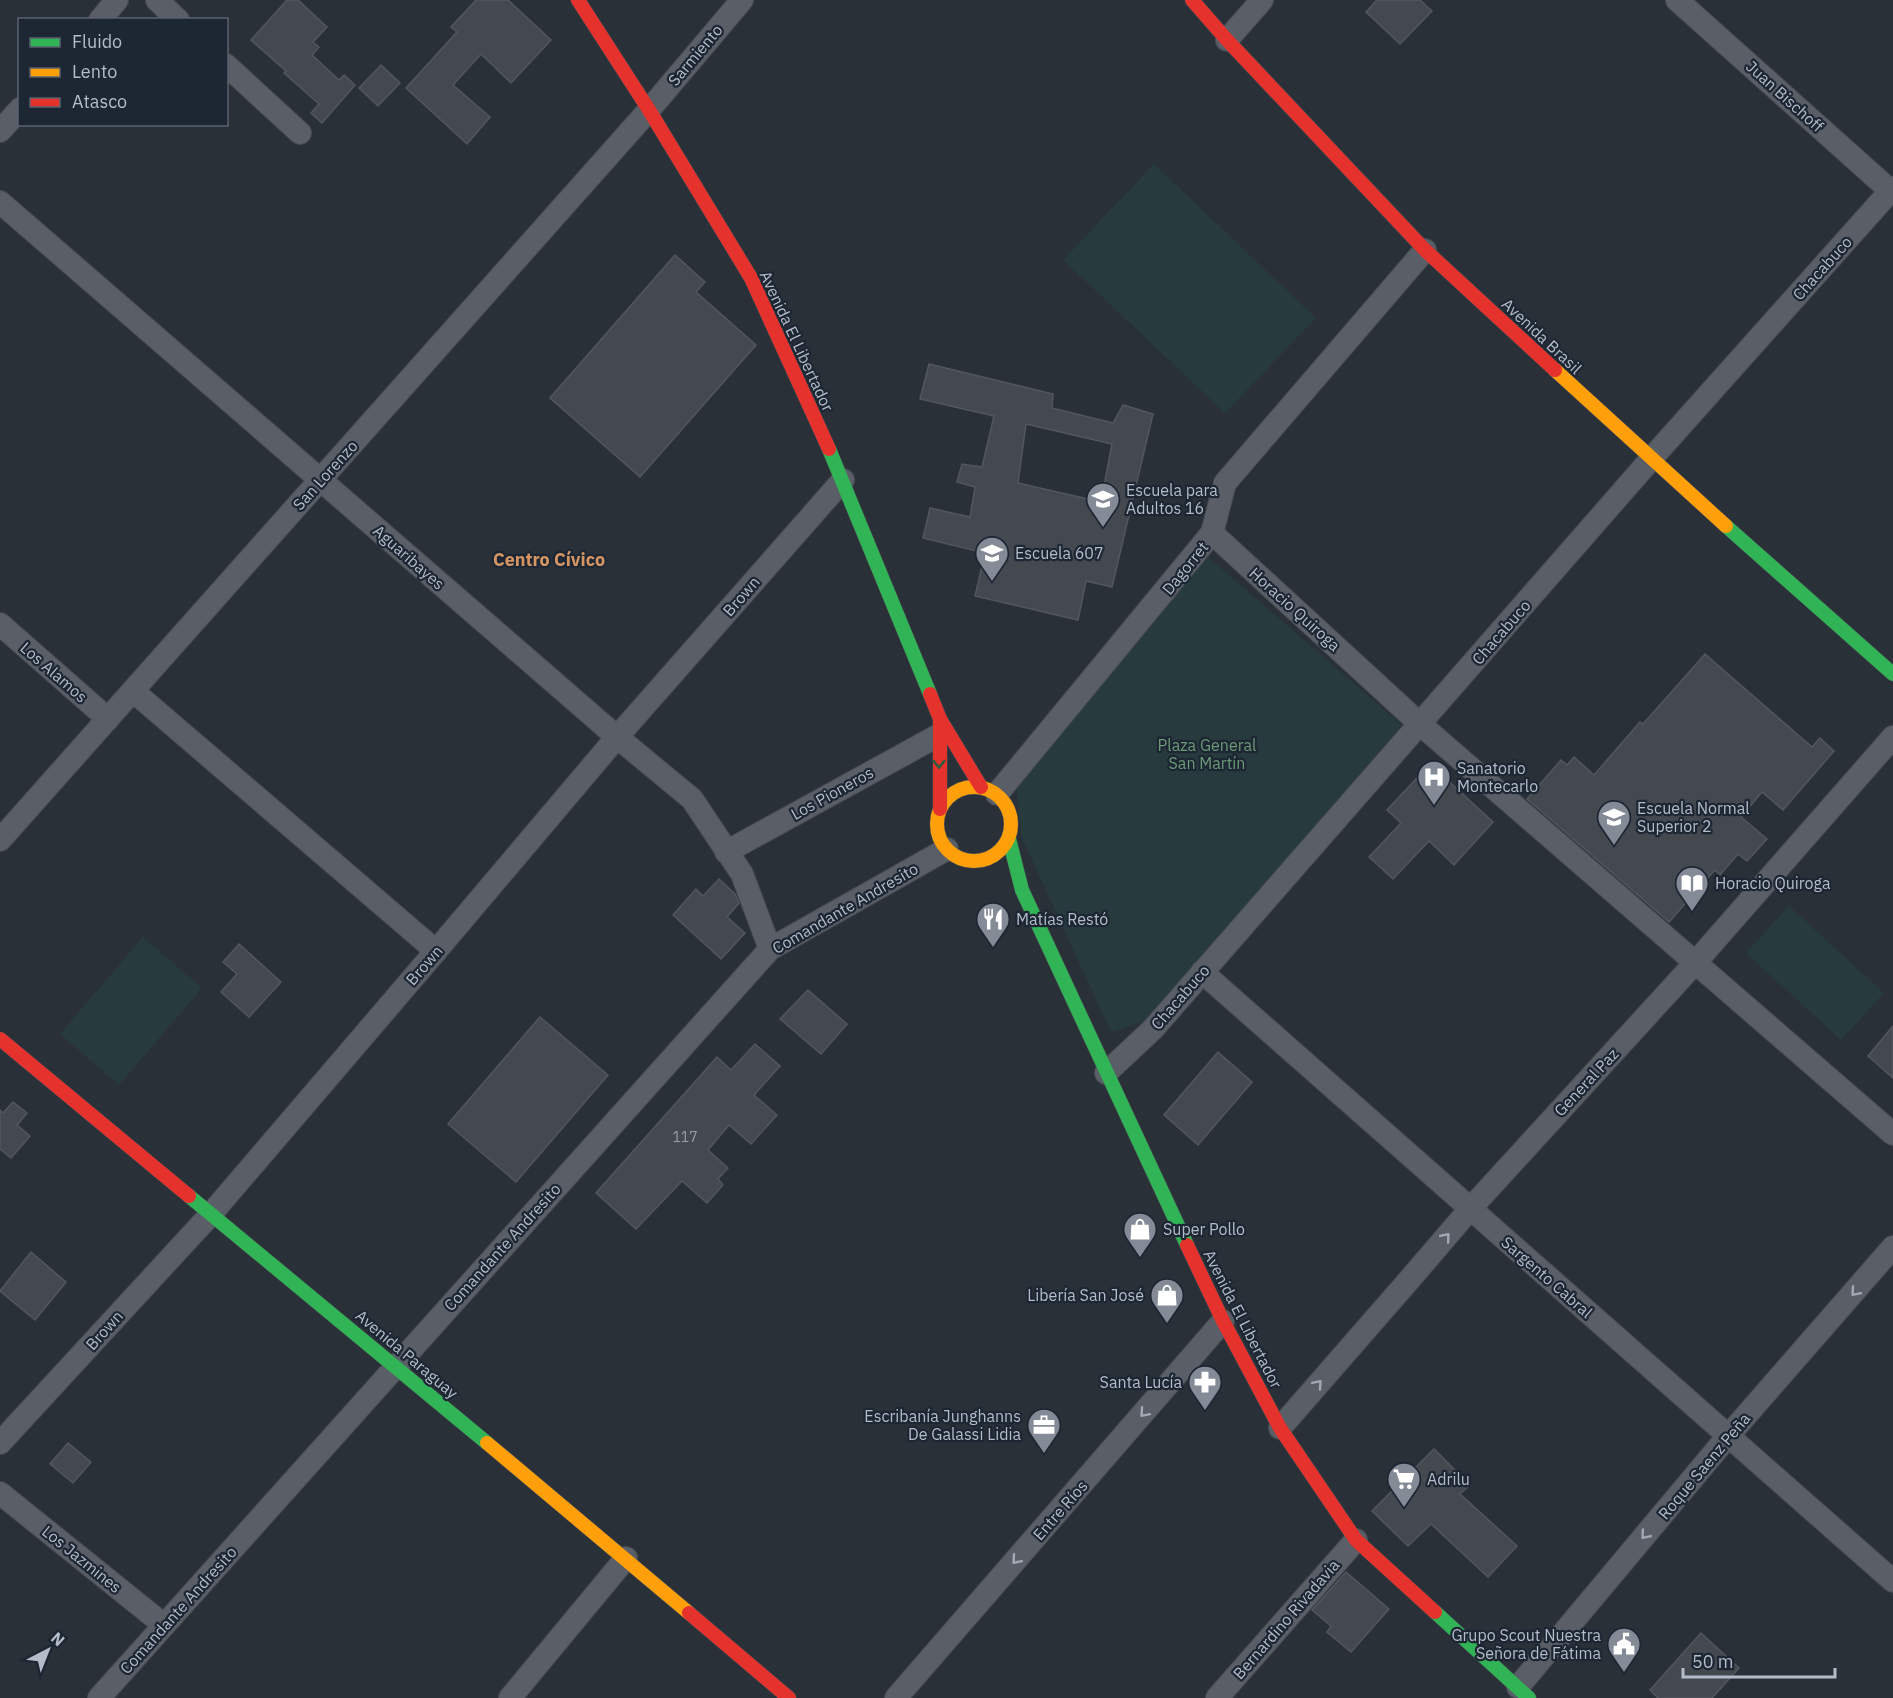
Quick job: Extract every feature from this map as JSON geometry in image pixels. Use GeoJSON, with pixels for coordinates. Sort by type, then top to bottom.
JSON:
{"type":"FeatureCollection","features":[{"type":"Feature","properties":{"kind":"main road","name":"Avenida El Libertador"},"geometry":{"type":"LineString","coordinates":[[578,0],[649,110],[751,278],[843,480],[939,727],[989,791]]}},
{"type":"Feature","properties":{"kind":"main road","name":"Avenida Brasil"},"geometry":{"type":"LineString","coordinates":[[1192,0],[1425,250],[1651,459],[1893,674]]}},
{"type":"Feature","properties":{"kind":"main road","name":"Avenida El Libertador"},"geometry":{"type":"LineString","coordinates":[[939,727],[940,809]]}},
{"type":"Feature","properties":{"kind":"main road"},"geometry":{"type":"LineString","coordinates":[[965,788],[989,791],[1007,807],[1012,823],[1009,839],[999,852],[984,860],[967,860],[952,854],[941,841],[937,825],[940,809],[950,795],[965,788]]}},
{"type":"Feature","properties":{"kind":"main road","name":"Avenida El Libertador"},"geometry":{"type":"LineString","coordinates":[[1009,839],[1022,890],[1106,1073],[1224,1321],[1280,1428],[1356,1540],[1523,1693]]}},
{"type":"Feature","properties":{"kind":"main road","name":"Avenida El Libertador"},"geometry":{"type":"LineString","coordinates":[[984,860],[1022,890]]}},
{"type":"Feature","properties":{"kind":"main road","name":"Avenida Paraguay"},"geometry":{"type":"LineString","coordinates":[[0,1039],[626,1558],[789,1698]]}},
{"type":"Feature","properties":{"kind":"street"},"geometry":{"type":"LineString","coordinates":[[102,18],[117,0]]}},
{"type":"Feature","properties":{"kind":"street"},"geometry":{"type":"LineString","coordinates":[[157,0],[176,18]]}},
{"type":"Feature","properties":{"kind":"street","name":"Sarmiento"},"geometry":{"type":"LineString","coordinates":[[649,110],[742,0]]}},
{"type":"Feature","properties":{"kind":"street"},"geometry":{"type":"LineString","coordinates":[[1227,40],[1262,0]]}},
{"type":"Feature","properties":{"kind":"street","name":"Juan Bischoff"},"geometry":{"type":"LineString","coordinates":[[1677,0],[1892,191]]}},
{"type":"Feature","properties":{"kind":"street"},"geometry":{"type":"LineString","coordinates":[[228,67],[300,133]]}},
{"type":"Feature","properties":{"kind":"street","name":"San Lorenzo"},"geometry":{"type":"LineString","coordinates":[[0,840],[649,110]]}},
{"type":"Feature","properties":{"kind":"street"},"geometry":{"type":"LineString","coordinates":[[0,131],[18,111]]}},
{"type":"Feature","properties":{"kind":"street","name":"Chacabuco"},"geometry":{"type":"LineString","coordinates":[[1106,1073],[1153,1029],[1651,459],[1892,191]]}},
{"type":"Feature","properties":{"kind":"street","name":"Aguaribayes"},"geometry":{"type":"LineString","coordinates":[[2,209],[692,800],[742,874],[770,950]]}},
{"type":"Feature","properties":{"kind":"street","name":"Dagorret"},"geometry":{"type":"LineString","coordinates":[[989,791],[1212,534],[1225,483],[1425,250]]}},
{"type":"Feature","properties":{"kind":"street","name":"Brown"},"geometry":{"type":"LineString","coordinates":[[0,1443],[211,1214],[616,737],[843,480]]}},
{"type":"Feature","properties":{"kind":"street","name":"Horacio Quiroga"},"geometry":{"type":"LineString","coordinates":[[1212,534],[1420,724],[1893,1134]]}},
{"type":"Feature","properties":{"kind":"street","name":"Los Alamos"},"geometry":{"type":"LineString","coordinates":[[0,624],[108,719]]}},
{"type":"Feature","properties":{"kind":"street"},"geometry":{"type":"LineString","coordinates":[[133,691],[436,951]]}},
{"type":"Feature","properties":{"kind":"street","name":"Los Pioneros"},"geometry":{"type":"LineString","coordinates":[[726,852],[939,727]]}},
{"type":"Feature","properties":{"kind":"street","name":"General Paz"},"geometry":{"type":"LineString","coordinates":[[1280,1428],[1470,1209],[1695,963],[1893,737]]}},
{"type":"Feature","properties":{"kind":"street","name":"Comandante Andresito"},"geometry":{"type":"LineString","coordinates":[[99,1698],[770,950],[947,849]]}},
{"type":"Feature","properties":{"kind":"street","name":"Sargento Cabral"},"geometry":{"type":"LineString","coordinates":[[1202,972],[1893,1581]]}},
{"type":"Feature","properties":{"kind":"street","name":"Roque Saenz Peña"},"geometry":{"type":"LineString","coordinates":[[1523,1693],[1729,1435],[1893,1247]]}},
{"type":"Feature","properties":{"kind":"street","name":"Entre Ríos"},"geometry":{"type":"LineString","coordinates":[[896,1698],[1224,1321]]}},
{"type":"Feature","properties":{"kind":"street","name":"Los Jazmines"},"geometry":{"type":"LineString","coordinates":[[0,1493],[164,1625]]}},
{"type":"Feature","properties":{"kind":"street","name":"Bernardino Rivadavia"},"geometry":{"type":"LineString","coordinates":[[1217,1698],[1356,1540]]}},
{"type":"Feature","properties":{"kind":"street"},"geometry":{"type":"LineString","coordinates":[[510,1698],[626,1558]]}},
{"type":"Feature","properties":{"kind":"green space"},"geometry":{"type":"Polygon","coordinates":[[[1154,164],[1316,318],[1225,413],[1063,260],[1154,164]]]}},
{"type":"Feature","properties":{"kind":"green space","name":"Plaza General San Martín"},"geometry":{"type":"Polygon","coordinates":[[[1207,556],[1402,725],[1146,1021],[1111,1032],[1021,836],[1016,782],[1207,556]]]}},
{"type":"Feature","properties":{"kind":"green space"},"geometry":{"type":"Polygon","coordinates":[[[1789,906],[1884,993],[1841,1040],[1746,953],[1789,906]]]}},
{"type":"Feature","properties":{"kind":"green space"},"geometry":{"type":"Polygon","coordinates":[[[143,937],[202,988],[119,1085],[60,1034],[143,937]]]}},
{"type":"Feature","properties":{"kind":"building"},"geometry":{"type":"Polygon","coordinates":[[[287,0],[298,0],[327,27],[313,42],[319,47],[312,55],[339,80],[344,75],[355,85],[322,123],[311,113],[319,104],[251,40],[287,0]]]}},
{"type":"Feature","properties":{"kind":"building"},"geometry":{"type":"Polygon","coordinates":[[[476,0],[508,0],[551,40],[511,83],[481,54],[453,85],[490,117],[467,144],[406,88],[457,32],[451,27],[476,0]]]}},
{"type":"Feature","properties":{"kind":"building"},"geometry":{"type":"Polygon","coordinates":[[[1377,0],[1420,0],[1432,11],[1400,44],[1366,12],[1377,0]]]}},
{"type":"Feature","properties":{"kind":"building"},"geometry":{"type":"Polygon","coordinates":[[[381,65],[400,83],[378,106],[359,88],[381,65]]]}},
{"type":"Feature","properties":{"kind":"building"},"geometry":{"type":"Polygon","coordinates":[[[675,255],[705,282],[696,292],[756,345],[640,477],[550,398],[675,255]]]}},
{"type":"Feature","properties":{"kind":"building"},"geometry":{"type":"Polygon","coordinates":[[[929,364],[1053,394],[1052,408],[1113,423],[1123,405],[1153,414],[1112,587],[1086,581],[1078,620],[975,596],[985,553],[923,538],[930,508],[970,517],[975,487],[957,482],[962,464],[982,467],[994,416],[920,399],[929,364]],[[1026,424],[1018,483],[1101,502],[1112,444],[1026,424]]]}},
{"type":"Feature","properties":{"kind":"building"},"geometry":{"type":"Polygon","coordinates":[[[1705,654],[1812,747],[1820,738],[1834,751],[1783,810],[1762,792],[1741,817],[1767,839],[1747,861],[1738,854],[1720,875],[1715,870],[1669,922],[1527,799],[1561,760],[1567,765],[1574,757],[1594,775],[1640,722],[1643,724],[1705,654]]]}},
{"type":"Feature","properties":{"kind":"building"},"geometry":{"type":"Polygon","coordinates":[[[1430,764],[1493,822],[1454,865],[1429,841],[1393,879],[1369,857],[1401,823],[1387,810],[1430,764]]]}},
{"type":"Feature","properties":{"kind":"building"},"geometry":{"type":"Polygon","coordinates":[[[719,879],[735,894],[739,903],[727,917],[745,933],[721,959],[673,915],[696,889],[703,896],[719,879]]]}},
{"type":"Feature","properties":{"kind":"building"},"geometry":{"type":"Polygon","coordinates":[[[239,944],[281,982],[249,1017],[221,992],[237,974],[223,962],[239,944]]]}},
{"type":"Feature","properties":{"kind":"building"},"geometry":{"type":"Polygon","coordinates":[[[808,990],[847,1024],[821,1054],[780,1019],[808,990]]]}},
{"type":"Feature","properties":{"kind":"building"},"geometry":{"type":"Polygon","coordinates":[[[540,1017],[608,1075],[516,1182],[448,1124],[540,1017]]]}},
{"type":"Feature","properties":{"kind":"building"},"geometry":{"type":"Polygon","coordinates":[[[1893,1026],[1893,1078],[1868,1056],[1893,1026]]]}},
{"type":"Feature","properties":{"kind":"building"},"geometry":{"type":"Polygon","coordinates":[[[755,1044],[780,1066],[754,1095],[777,1115],[751,1144],[729,1125],[708,1150],[728,1168],[718,1179],[723,1185],[707,1203],[682,1181],[636,1229],[596,1193],[717,1057],[731,1070],[755,1044]]]}},
{"type":"Feature","properties":{"kind":"building"},"geometry":{"type":"Polygon","coordinates":[[[1218,1052],[1252,1082],[1198,1145],[1164,1115],[1218,1052]]]}},
{"type":"Feature","properties":{"kind":"building"},"geometry":{"type":"Polygon","coordinates":[[[13,1102],[27,1113],[17,1125],[30,1136],[11,1158],[0,1149],[0,1110],[3,1113],[13,1102]]]}},
{"type":"Feature","properties":{"kind":"building"},"geometry":{"type":"Polygon","coordinates":[[[31,1252],[66,1282],[35,1320],[0,1291],[31,1252]]]}},
{"type":"Feature","properties":{"kind":"building"},"geometry":{"type":"Polygon","coordinates":[[[68,1443],[91,1462],[73,1483],[50,1464],[68,1443]]]}},
{"type":"Feature","properties":{"kind":"building"},"geometry":{"type":"Polygon","coordinates":[[[1434,1449],[1470,1485],[1460,1494],[1517,1546],[1488,1577],[1431,1524],[1408,1546],[1372,1511],[1434,1449]]]}},
{"type":"Feature","properties":{"kind":"building"},"geometry":{"type":"Polygon","coordinates":[[[1346,1572],[1389,1609],[1351,1652],[1327,1632],[1331,1626],[1312,1610],[1346,1572]]]}},
{"type":"Feature","properties":{"kind":"building"},"geometry":{"type":"Polygon","coordinates":[[[1701,1633],[1739,1668],[1712,1698],[1658,1698],[1650,1690],[1701,1633]]]}},
{"type":"Feature","properties":{"kind":"traffic: fast"},"geometry":{"type":"LineString","coordinates":[[829,449],[930,694]]}},
{"type":"Feature","properties":{"kind":"traffic: fast"},"geometry":{"type":"LineString","coordinates":[[1726,526],[1893,674]]}},
{"type":"Feature","properties":{"kind":"traffic: fast"},"geometry":{"type":"LineString","coordinates":[[1009,839],[1022,890],[1187,1245]]}},
{"type":"Feature","properties":{"kind":"traffic: fast"},"geometry":{"type":"LineString","coordinates":[[189,1196],[487,1443]]}},
{"type":"Feature","properties":{"kind":"traffic: fast"},"geometry":{"type":"LineString","coordinates":[[1435,1612],[1529,1698]]}},
{"type":"Feature","properties":{"kind":"traffic: slow"},"geometry":{"type":"LineString","coordinates":[[1555,370],[1726,526]]}},
{"type":"Feature","properties":{"kind":"traffic: slow"},"geometry":{"type":"LineString","coordinates":[[974,787],[988,790],[1000,798],[1008,810],[1011,824],[1008,838],[1000,850],[988,858],[974,861],[960,858],[948,850],[940,838],[937,824],[940,810],[948,798],[960,790],[974,787]]}},
{"type":"Feature","properties":{"kind":"traffic: slow"},"geometry":{"type":"LineString","coordinates":[[487,1443],[689,1613]]}},
{"type":"Feature","properties":{"kind":"traffic: jam"},"geometry":{"type":"LineString","coordinates":[[578,0],[649,110],[751,278],[829,449]]}},
{"type":"Feature","properties":{"kind":"traffic: jam"},"geometry":{"type":"LineString","coordinates":[[1192,0],[1425,250],[1555,370]]}},
{"type":"Feature","properties":{"kind":"traffic: jam"},"geometry":{"type":"LineString","coordinates":[[930,694],[940,719],[981,787]]}},
{"type":"Feature","properties":{"kind":"traffic: jam"},"geometry":{"type":"LineString","coordinates":[[940,719],[940,809]]}},
{"type":"Feature","properties":{"kind":"traffic: jam"},"geometry":{"type":"LineString","coordinates":[[0,1039],[189,1196]]}},
{"type":"Feature","properties":{"kind":"traffic: jam"},"geometry":{"type":"LineString","coordinates":[[1187,1245],[1223,1321],[1280,1428],[1356,1540],[1435,1612]]}},
{"type":"Feature","properties":{"kind":"traffic: jam"},"geometry":{"type":"LineString","coordinates":[[689,1613],[789,1698]]}},
{"type":"Feature","properties":{"kind":"place","name":"Escuela para Adultos 16"},"geometry":{"type":"Point","coordinates":[1103,528]}},
{"type":"Feature","properties":{"kind":"place","name":"Escuela 607"},"geometry":{"type":"Point","coordinates":[992,582]}},
{"type":"Feature","properties":{"kind":"place","name":"Sanatorio Montecarlo"},"geometry":{"type":"Point","coordinates":[1434,806]}},
{"type":"Feature","properties":{"kind":"place","name":"Escuela Normal Superior 2"},"geometry":{"type":"Point","coordinates":[1614,846]}},
{"type":"Feature","properties":{"kind":"place","name":"Horacio Quiroga"},"geometry":{"type":"Point","coordinates":[1692,912]}},
{"type":"Feature","properties":{"kind":"place","name":"Matías Restó"},"geometry":{"type":"Point","coordinates":[993,948]}},
{"type":"Feature","properties":{"kind":"place","name":"Super Pollo"},"geometry":{"type":"Point","coordinates":[1140,1258]}},
{"type":"Feature","properties":{"kind":"place","name":"Libería San José"},"geometry":{"type":"Point","coordinates":[1167,1324]}},
{"type":"Feature","properties":{"kind":"place","name":"Santa Lucía"},"geometry":{"type":"Point","coordinates":[1205,1411]}},
{"type":"Feature","properties":{"kind":"place","name":"Escribanía Junghanns De Galassi Lidia"},"geometry":{"type":"Point","coordinates":[1044,1454]}},
{"type":"Feature","properties":{"kind":"place","name":"Adrilu"},"geometry":{"type":"Point","coordinates":[1404,1508]}},
{"type":"Feature","properties":{"kind":"place","name":"Grupo Scout Nuestra Señora de Fátima"},"geometry":{"type":"Point","coordinates":[1624,1673]}},
{"type":"Feature","properties":{"kind":"district","name":"Centro Cívico"},"geometry":{"type":"Point","coordinates":[549,560]}}]}
